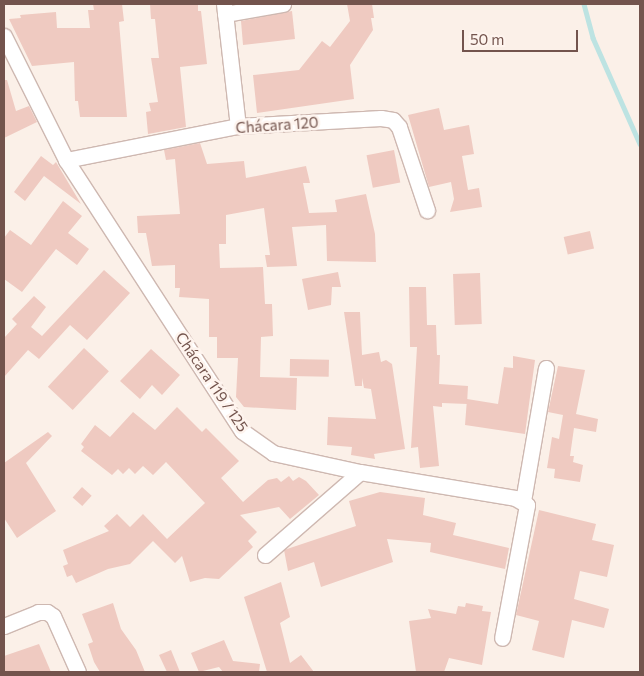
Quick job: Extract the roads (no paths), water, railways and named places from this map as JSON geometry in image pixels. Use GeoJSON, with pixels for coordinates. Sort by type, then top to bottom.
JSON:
{"type":"FeatureCollection","features":[{"type":"Feature","properties":{"kind":"street"},"geometry":{"type":"LineString","coordinates":[[238,126],[224,9],[282,4]]}},
{"type":"Feature","properties":{"kind":"street","name":"Chácara 119 / 125"},"geometry":{"type":"LineString","coordinates":[[4,36],[66,160],[242,431],[273,453],[360,472],[525,503]]}},
{"type":"Feature","properties":{"kind":"street","name":"Chácara 120"},"geometry":{"type":"LineString","coordinates":[[66,160],[238,126],[381,118],[393,120],[399,127],[428,210]]}},
{"type":"Feature","properties":{"kind":"street"},"geometry":{"type":"LineString","coordinates":[[502,638],[546,368]]}},
{"type":"Feature","properties":{"kind":"street"},"geometry":{"type":"LineString","coordinates":[[265,555],[360,472]]}},
{"type":"Feature","properties":{"kind":"street"},"geometry":{"type":"LineString","coordinates":[[4,626],[38,612],[47,612],[53,616],[78,672]]}},
{"type":"Feature","properties":{"kind":"waterway"},"geometry":{"type":"LineString","coordinates":[[584,4],[593,38],[640,144]]}}]}
